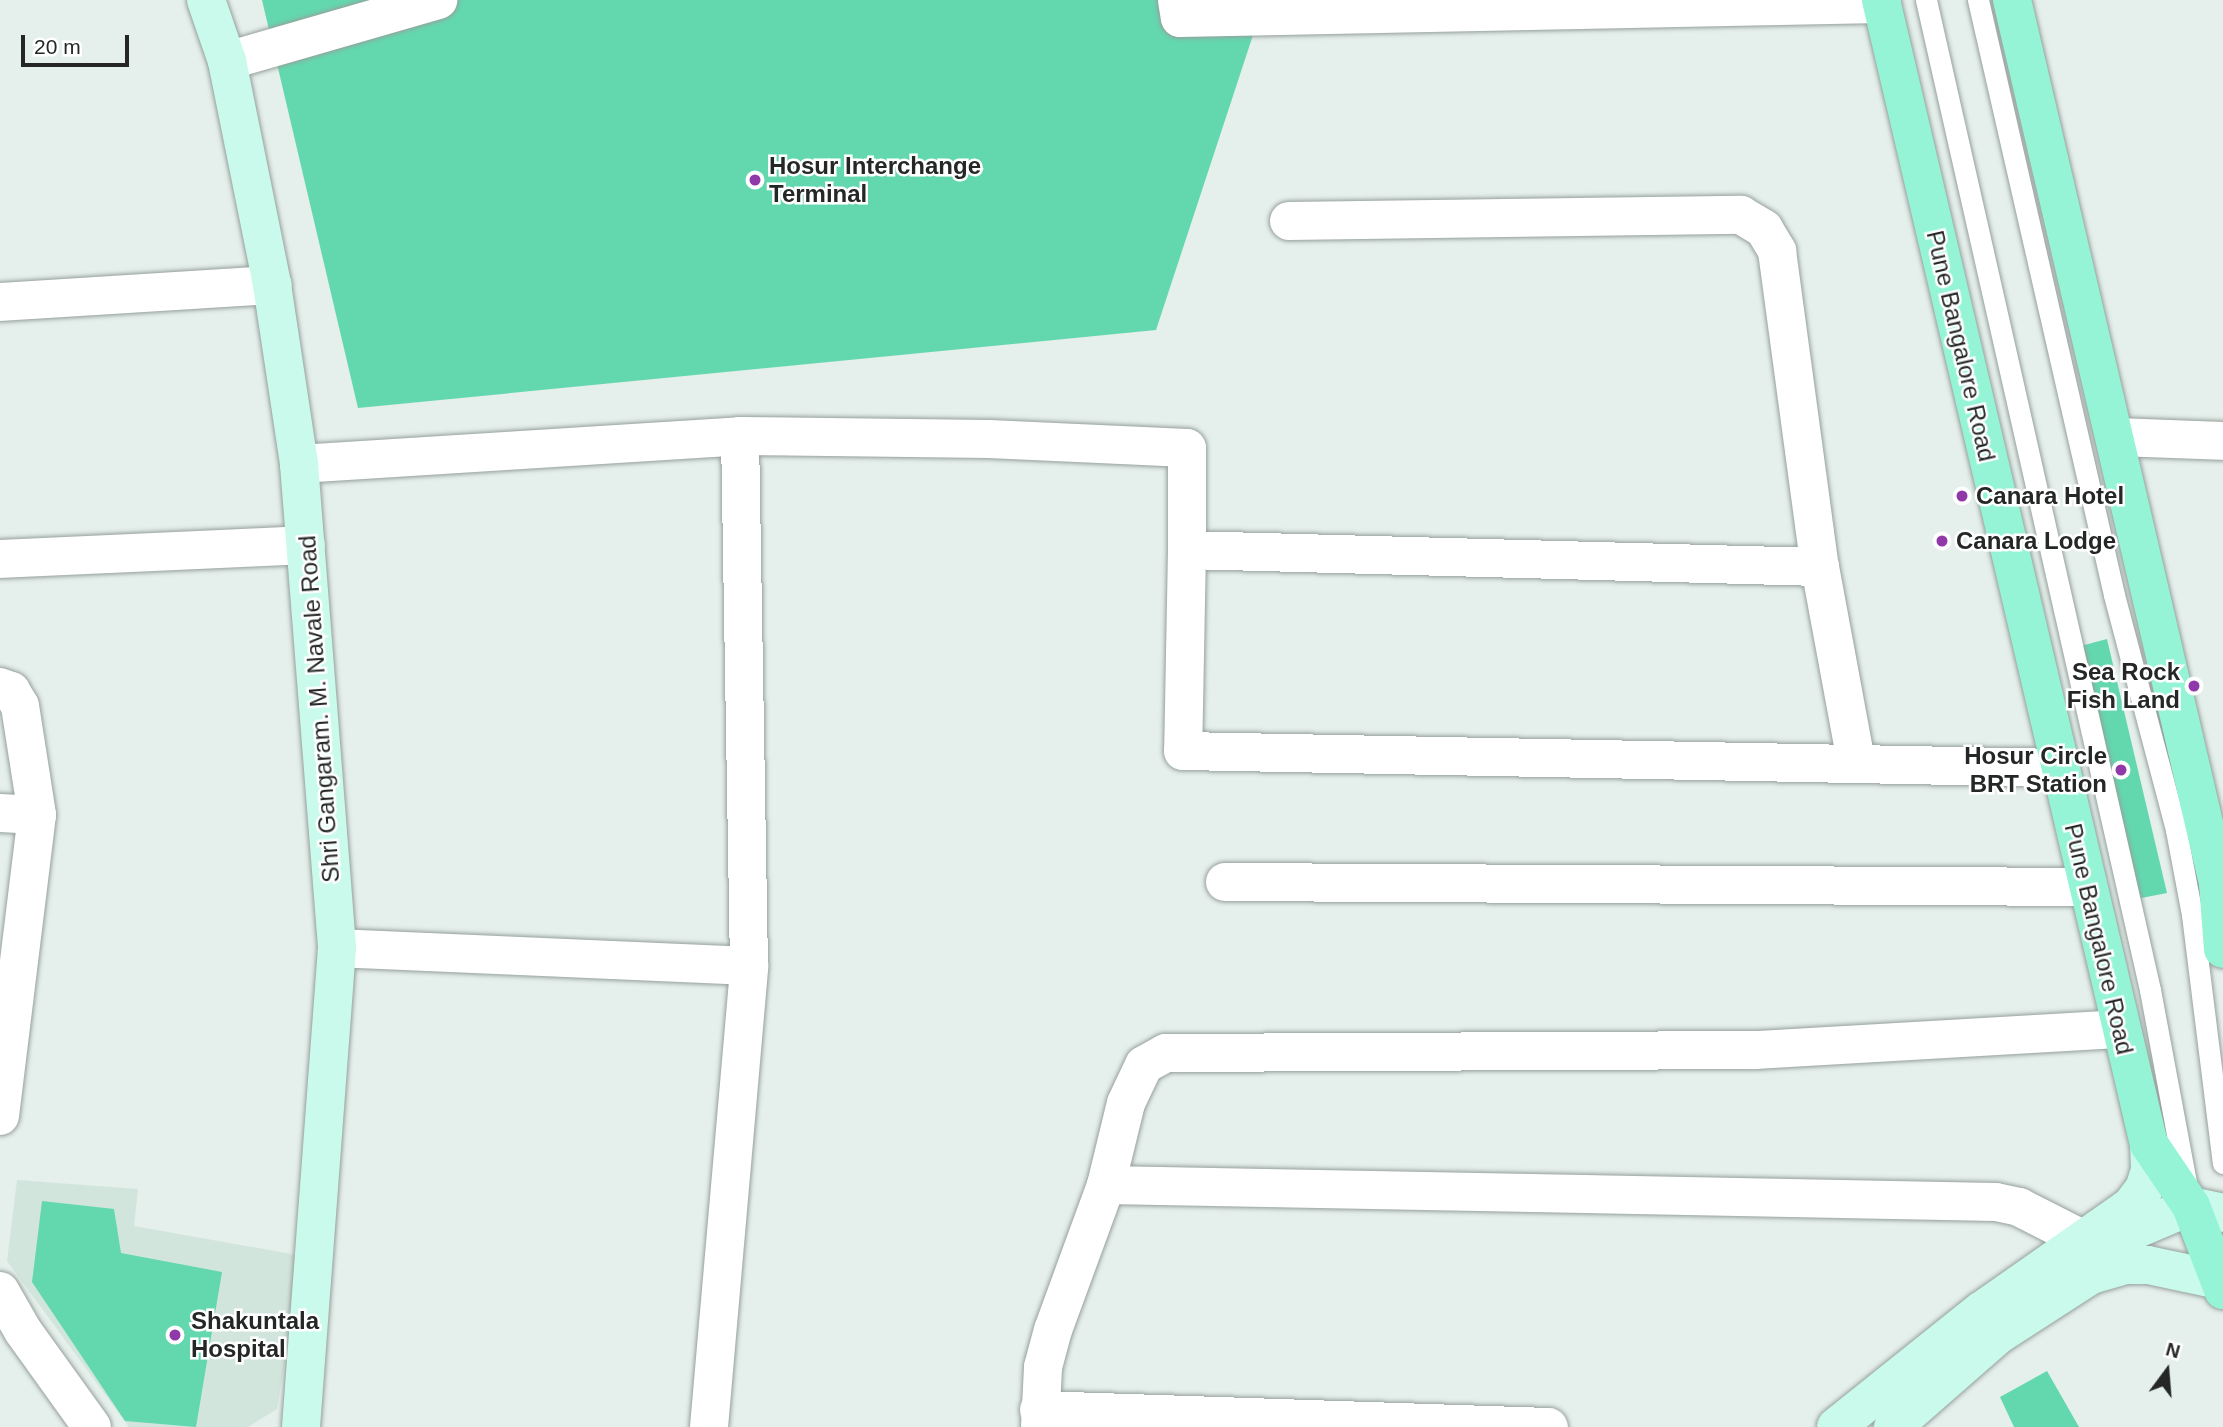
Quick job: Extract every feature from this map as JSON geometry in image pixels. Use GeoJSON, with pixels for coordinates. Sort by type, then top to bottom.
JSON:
{"type":"FeatureCollection","features":[{"type":"Feature","properties":{"kind":"main road","name":"Shri Gangaram. M. Navale Road"},"geometry":{"type":"LineString","coordinates":[[206,0],[227,61],[272,285],[299,464],[337,948],[313,1314],[295,1425]]}},
{"type":"Feature","properties":{"kind":"main road"},"geometry":{"type":"LineString","coordinates":[[2012,0],[2220,883],[2223,949]]}},
{"type":"Feature","properties":{"kind":"main road","name":"Pune Bangalore Road"},"geometry":{"type":"LineString","coordinates":[[1882,2],[2058,768],[2149,1144],[2207,1210],[2221,1285]]}},
{"type":"Feature","properties":{"kind":"main road"},"geometry":{"type":"LineString","coordinates":[[1893,1427],[1998,1335],[2057,1278],[2086,1241],[2131,1206],[2144,1189],[2150,1170],[2149,1144]]}},
{"type":"Feature","properties":{"kind":"main road"},"geometry":{"type":"LineString","coordinates":[[1836,1427],[1980,1311],[2207,1210]]}},
{"type":"Feature","properties":{"kind":"main road"},"geometry":{"type":"LineString","coordinates":[[2057,1278],[2091,1275],[2126,1265],[2148,1265],[2221,1285]]}},
{"type":"Feature","properties":{"kind":"street"},"geometry":{"type":"LineString","coordinates":[[227,61],[438,0]]}},
{"type":"Feature","properties":{"kind":"street"},"geometry":{"type":"LineString","coordinates":[[1177,0],[1180,18],[1882,2]]}},
{"type":"Feature","properties":{"kind":"street"},"geometry":{"type":"LineString","coordinates":[[1289,221],[1741,215],[1764,229],[1777,251],[1820,566],[1856,762]]}},
{"type":"Feature","properties":{"kind":"street"},"geometry":{"type":"LineString","coordinates":[[0,302],[272,285]]}},
{"type":"Feature","properties":{"kind":"street"},"geometry":{"type":"LineString","coordinates":[[299,464],[740,436],[989,439],[1187,448],[1183,751],[2058,768]]}},
{"type":"Feature","properties":{"kind":"street"},"geometry":{"type":"LineString","coordinates":[[709,1427],[749,966],[740,436]]}},
{"type":"Feature","properties":{"kind":"street"},"geometry":{"type":"LineString","coordinates":[[2116,437],[2223,441]]}},
{"type":"Feature","properties":{"kind":"street"},"geometry":{"type":"LineString","coordinates":[[0,559],[306,545]]}},
{"type":"Feature","properties":{"kind":"street"},"geometry":{"type":"LineString","coordinates":[[1187,550],[1820,566]]}},
{"type":"Feature","properties":{"kind":"street"},"geometry":{"type":"LineString","coordinates":[[0,687],[11,691],[20,706],[18,814],[0,1116]]}},
{"type":"Feature","properties":{"kind":"street"},"geometry":{"type":"LineString","coordinates":[[1225,882],[2086,887]]}},
{"type":"Feature","properties":{"kind":"street"},"geometry":{"type":"LineString","coordinates":[[337,948],[749,966]]}},
{"type":"Feature","properties":{"kind":"street"},"geometry":{"type":"LineString","coordinates":[[1549,1427],[1040,1418],[1053,1330],[1106,1185],[1134,1083],[1144,1065],[1166,1053],[1756,1050],[2120,1029]]}},
{"type":"Feature","properties":{"kind":"street"},"geometry":{"type":"LineString","coordinates":[[1106,1185],[1996,1202],[2020,1207],[2086,1241]]}},
{"type":"Feature","properties":{"kind":"street"},"geometry":{"type":"LineString","coordinates":[[0,1291],[11,1339],[92,1427]]}},
{"type":"Feature","properties":{"kind":"lane"},"geometry":{"type":"LineString","coordinates":[[1926,0],[2150,990],[2207,1210]]}},
{"type":"Feature","properties":{"kind":"lane"},"geometry":{"type":"LineString","coordinates":[[1978,0],[2114,595],[2176,830],[2192,915],[2223,1163]]}},
{"type":"Feature","properties":{"kind":"shaded area","name":"Shakuntala Hospital"},"geometry":{"type":"Polygon","coordinates":[[[17,1180],[138,1189],[134,1226],[303,1256],[277,1409],[248,1427],[129,1427],[7,1261],[17,1180]]]}},
{"type":"Feature","properties":{"kind":"building","name":"Hosur Interchange Terminal"},"geometry":{"type":"Polygon","coordinates":[[[262,0],[1250,0],[1255,29],[1156,330],[358,408],[262,0]]]}},
{"type":"Feature","properties":{"kind":"building","name":"Hosur Circle BRT Station"},"geometry":{"type":"Polygon","coordinates":[[[2107,639],[2167,893],[2131,900],[2077,647],[2107,639]]]}},
{"type":"Feature","properties":{"kind":"building"},"geometry":{"type":"Polygon","coordinates":[[[42,1201],[114,1209],[121,1253],[222,1272],[196,1427],[125,1421],[32,1282],[42,1201]]]}},
{"type":"Feature","properties":{"kind":"building"},"geometry":{"type":"Polygon","coordinates":[[[2047,1371],[2079,1427],[2014,1427],[2000,1397],[2047,1371]]]}},
{"type":"Feature","properties":{"kind":"place","name":"Hosur Interchange Terminal"},"geometry":{"type":"Point","coordinates":[755,180]}},
{"type":"Feature","properties":{"kind":"place","name":"Canara Hotel"},"geometry":{"type":"Point","coordinates":[1962,496]}},
{"type":"Feature","properties":{"kind":"place","name":"Canara Lodge"},"geometry":{"type":"Point","coordinates":[1942,541]}},
{"type":"Feature","properties":{"kind":"place","name":"Sea Rock Fish Land"},"geometry":{"type":"Point","coordinates":[2194,686]}},
{"type":"Feature","properties":{"kind":"place","name":"Hosur Circle BRT Station"},"geometry":{"type":"Point","coordinates":[2121,770]}},
{"type":"Feature","properties":{"kind":"place","name":"Shakuntala Hospital"},"geometry":{"type":"Point","coordinates":[175,1335]}}]}
